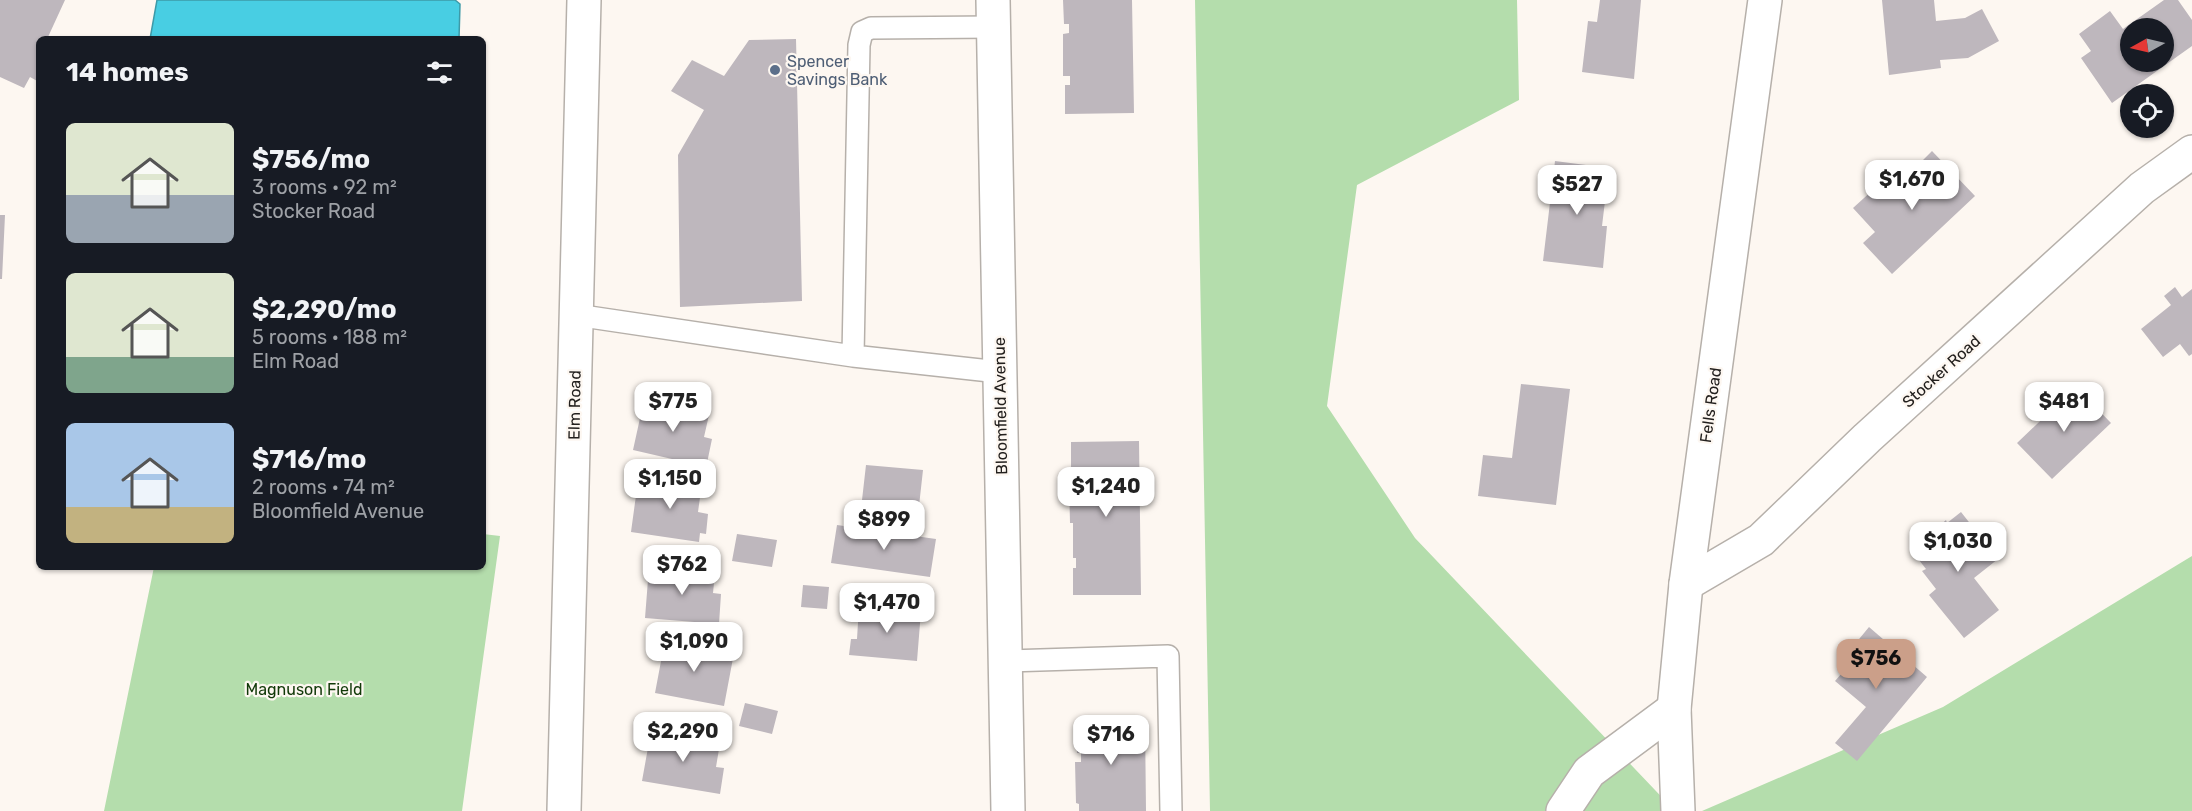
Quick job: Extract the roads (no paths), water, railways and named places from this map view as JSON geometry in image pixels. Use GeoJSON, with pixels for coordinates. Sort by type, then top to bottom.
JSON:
{"type":"FeatureCollection","features":[{"type":"Feature","properties":{"kind":"street","name":"Elm Road"},"geometry":{"type":"LineString","coordinates":[[564,811],[584,0]]}},
{"type":"Feature","properties":{"kind":"street","name":"Fells Road"},"geometry":{"type":"LineString","coordinates":[[1678,811],[1674,709],[1686,584],[1765,0]]}},
{"type":"Feature","properties":{"kind":"street","name":"Bloomfield Avenue"},"geometry":{"type":"LineString","coordinates":[[993,13],[1008,811]]}},
{"type":"Feature","properties":{"kind":"street","name":"Stocker Road"},"geometry":{"type":"LineString","coordinates":[[1686,584],[1761,540],[1867,438],[2142,188],[2192,152]]}},
{"type":"Feature","properties":{"kind":"street"},"geometry":{"type":"LineString","coordinates":[[1563,811],[1589,772],[1674,709]]}},
{"type":"Feature","properties":{"kind":"lane"},"geometry":{"type":"LineString","coordinates":[[853,356],[859,45],[862,32],[871,28],[993,13]]}},
{"type":"Feature","properties":{"kind":"lane"},"geometry":{"type":"LineString","coordinates":[[576,315],[853,356],[999,372]]}},
{"type":"Feature","properties":{"kind":"lane"},"geometry":{"type":"LineString","coordinates":[[1005,661],[1168,656],[1171,811]]}},
{"type":"Feature","properties":{"kind":"water"},"geometry":{"type":"Polygon","coordinates":[[[157,0],[455,0],[460,4],[459,36],[151,36],[157,0]]]}},
{"type":"Feature","properties":{"kind":"place","name":"Spencer Savings Bank"},"geometry":{"type":"Point","coordinates":[775,70]}},
{"type":"Feature","properties":{"kind":"park label","name":"Magnuson Field"},"geometry":{"type":"Point","coordinates":[304,689]}}]}
